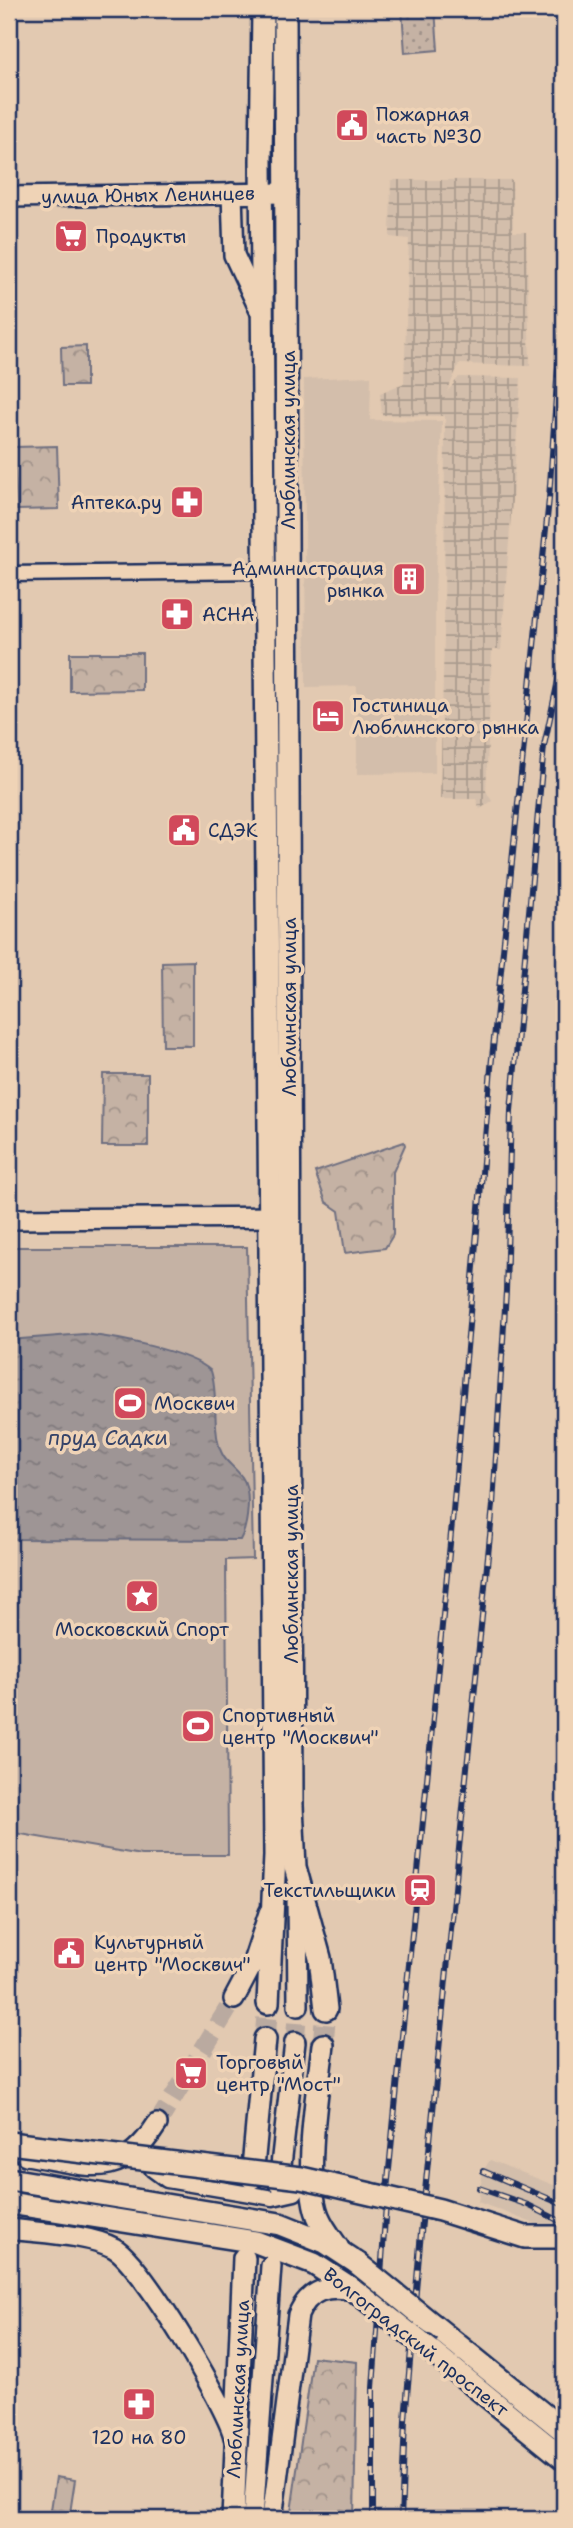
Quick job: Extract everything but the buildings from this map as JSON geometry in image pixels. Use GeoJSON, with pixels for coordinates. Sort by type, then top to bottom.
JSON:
{"type":"FeatureCollection","features":[{"type":"Feature","properties":{"kind":"main road","name":"Люблинская улица"},"geometry":{"type":"LineString","coordinates":[[263,9],[264,571],[295,1867],[299,1929],[298,2006]]}},
{"type":"Feature","properties":{"kind":"main road","name":"Люблинская улица"},"geometry":{"type":"LineString","coordinates":[[268,2003],[274,1898],[280,1217],[287,193],[285,9]]}},
{"type":"Feature","properties":{"kind":"main road"},"geometry":{"type":"LineString","coordinates":[[232,193],[234,255],[263,317]]}},
{"type":"Feature","properties":{"kind":"main road","name":"улица Юных Ленинцев"},"geometry":{"type":"LineString","coordinates":[[9,197],[287,193]]}},
{"type":"Feature","properties":{"kind":"main road"},"geometry":{"type":"LineString","coordinates":[[9,1219],[280,1217]]}},
{"type":"Feature","properties":{"kind":"main road"},"geometry":{"type":"LineString","coordinates":[[295,1867],[320,1958],[326,2009]]}},
{"type":"Feature","properties":{"kind":"main road"},"geometry":{"type":"LineString","coordinates":[[234,1999],[252,1965],[274,1898]]}},
{"type":"Feature","properties":{"kind":"main road"},"geometry":{"type":"LineString","coordinates":[[252,2178],[265,2039]]}},
{"type":"Feature","properties":{"kind":"main road"},"geometry":{"type":"LineString","coordinates":[[279,2183],[295,2042]]}},
{"type":"Feature","properties":{"kind":"main road"},"geometry":{"type":"LineString","coordinates":[[323,2045],[312,2165],[316,2209],[339,2250]]}},
{"type":"Feature","properties":{"kind":"main road"},"geometry":{"type":"LineString","coordinates":[[9,2152],[90,2165],[112,2165],[126,2161],[154,2129]]}},
{"type":"Feature","properties":{"kind":"main road"},"geometry":{"type":"LineString","coordinates":[[9,2143],[301,2178],[440,2210],[525,2237],[564,2237]]}},
{"type":"Feature","properties":{"kind":"main road","name":"Волгоградский проспект"},"geometry":{"type":"LineString","coordinates":[[9,2179],[280,2224],[305,2232],[357,2263],[564,2431]]}},
{"type":"Feature","properties":{"kind":"main road","name":"Волгоградский проспект"},"geometry":{"type":"LineString","coordinates":[[12,2204],[256,2242],[314,2264],[354,2290],[564,2459]]}},
{"type":"Feature","properties":{"kind":"main road"},"geometry":{"type":"LineString","coordinates":[[9,2229],[99,2242],[117,2249],[131,2260],[219,2396],[236,2445]]}},
{"type":"Feature","properties":{"kind":"main road","name":"Люблинская улица"},"geometry":{"type":"LineString","coordinates":[[233,2519],[244,2258]]}},
{"type":"Feature","properties":{"kind":"main road","name":"Люблинская улица"},"geometry":{"type":"LineString","coordinates":[[253,2519],[271,2266]]}},
{"type":"Feature","properties":{"kind":"main road"},"geometry":{"type":"LineString","coordinates":[[272,2519],[298,2315],[308,2298],[317,2291],[329,2287],[354,2290]]}},
{"type":"Feature","properties":{"kind":"main road"},"geometry":{"type":"LineString","coordinates":[[514,2418],[564,2473]]}},
{"type":"Feature","properties":{"kind":"street"},"geometry":{"type":"LineString","coordinates":[[9,573],[264,571]]}},
{"type":"Feature","properties":{"kind":"street"},"geometry":{"type":"LineString","coordinates":[[154,2129],[148,2149],[152,2169],[158,2176],[177,2183],[282,2198],[303,2186],[312,2165]]}},
{"type":"Feature","properties":{"kind":"shaded area"},"geometry":{"type":"Polygon","coordinates":[[[391,180],[512,180],[513,232],[526,232],[530,366],[459,364],[447,392],[459,377],[521,378],[501,650],[492,650],[486,791],[492,801],[480,809],[476,799],[440,799],[445,416],[382,415],[380,393],[404,383],[409,239],[390,237],[391,180]]]}},
{"type":"Feature","properties":{"kind":"shaded area"},"geometry":{"type":"Polygon","coordinates":[[[371,376],[370,420],[442,421],[435,594],[435,773],[357,774],[357,686],[306,687],[304,379],[371,376]]]}},
{"type":"Feature","properties":{"kind":"shaded area"},"geometry":{"type":"Polygon","coordinates":[[[490,2160],[564,2189],[564,2235],[478,2202],[483,2171],[490,2160]]]}},
{"type":"Feature","properties":{"kind":"green space"},"geometry":{"type":"Polygon","coordinates":[[[402,9],[435,9],[438,50],[405,53],[402,9]]]}},
{"type":"Feature","properties":{"kind":"green space"},"geometry":{"type":"Polygon","coordinates":[[[86,346],[86,386],[62,386],[61,347],[86,346]]]}},
{"type":"Feature","properties":{"kind":"green space"},"geometry":{"type":"Polygon","coordinates":[[[57,446],[59,509],[17,510],[14,447],[57,446]]]}},
{"type":"Feature","properties":{"kind":"green space"},"geometry":{"type":"Polygon","coordinates":[[[70,653],[142,653],[142,690],[70,691],[70,653]]]}},
{"type":"Feature","properties":{"kind":"green space"},"geometry":{"type":"Polygon","coordinates":[[[193,961],[193,1046],[163,1046],[162,962],[193,961]]]}},
{"type":"Feature","properties":{"kind":"green space"},"geometry":{"type":"Polygon","coordinates":[[[103,1074],[148,1074],[148,1146],[102,1146],[103,1074]]]}},
{"type":"Feature","properties":{"kind":"green space"},"geometry":{"type":"Polygon","coordinates":[[[404,1142],[393,1172],[393,1235],[385,1248],[345,1253],[339,1211],[326,1202],[315,1172],[404,1142]]]}},
{"type":"Feature","properties":{"kind":"green space","name":"Москвич"},"geometry":{"type":"Polygon","coordinates":[[[9,1247],[247,1247],[253,1559],[226,1560],[228,1855],[141,1855],[9,1832],[9,1247]]]}},
{"type":"Feature","properties":{"kind":"green space"},"geometry":{"type":"Polygon","coordinates":[[[313,2357],[357,2362],[354,2519],[290,2519],[313,2357]]]}},
{"type":"Feature","properties":{"kind":"green space"},"geometry":{"type":"Polygon","coordinates":[[[56,2477],[75,2480],[70,2513],[51,2510],[56,2477]]]}},
{"type":"Feature","properties":{"kind":"water","name":"пруд Садки"},"geometry":{"type":"Polygon","coordinates":[[[84,1334],[169,1351],[187,1357],[211,1371],[220,1449],[242,1477],[247,1491],[247,1518],[240,1540],[9,1539],[9,1340],[84,1334]]]}},
{"type":"Feature","properties":{"kind":"tunnel"},"geometry":{"type":"LineString","coordinates":[[157,2124],[234,1999]]}},
{"type":"Feature","properties":{"kind":"tunnel"},"geometry":{"type":"LineString","coordinates":[[265,2039],[268,2003]]}},
{"type":"Feature","properties":{"kind":"tunnel"},"geometry":{"type":"LineString","coordinates":[[295,2042],[298,2006]]}},
{"type":"Feature","properties":{"kind":"tunnel"},"geometry":{"type":"LineString","coordinates":[[323,2045],[326,2009]]}},
{"type":"Feature","properties":{"kind":"tunnel"},"geometry":{"type":"LineString","coordinates":[[271,2262],[279,2183]]}},
{"type":"Feature","properties":{"kind":"railway"},"geometry":{"type":"LineString","coordinates":[[373,2519],[373,2388],[387,2190],[452,1523],[491,1068],[549,499],[564,278]]}},
{"type":"Feature","properties":{"kind":"railway"},"geometry":{"type":"LineString","coordinates":[[401,2519],[405,2420],[421,2232],[493,1505],[506,1291],[511,1111],[544,746],[564,653]]}},
{"type":"Feature","properties":{"kind":"railway"},"geometry":{"type":"LineString","coordinates":[[483,2171],[564,2205]]}},
{"type":"Feature","properties":{"kind":"railway"},"geometry":{"type":"LineString","coordinates":[[479,2188],[528,2205],[564,2223]]}},
{"type":"Feature","properties":{"kind":"place","name":"Пожарная часть №30"},"geometry":{"type":"Point","coordinates":[352,125]}},
{"type":"Feature","properties":{"kind":"place","name":"Продукты"},"geometry":{"type":"Point","coordinates":[71,236]}},
{"type":"Feature","properties":{"kind":"place","name":"Аптека.ру"},"geometry":{"type":"Point","coordinates":[187,502]}},
{"type":"Feature","properties":{"kind":"place","name":"Администрация рынка"},"geometry":{"type":"Point","coordinates":[409,579]}},
{"type":"Feature","properties":{"kind":"place","name":"АСНА"},"geometry":{"type":"Point","coordinates":[177,614]}},
{"type":"Feature","properties":{"kind":"place","name":"Гостиница Люблинского рынка"},"geometry":{"type":"Point","coordinates":[328,716]}},
{"type":"Feature","properties":{"kind":"place","name":"СДЭК"},"geometry":{"type":"Point","coordinates":[184,830]}},
{"type":"Feature","properties":{"kind":"place","name":"Москвич"},"geometry":{"type":"Point","coordinates":[130,1403]}},
{"type":"Feature","properties":{"kind":"place","name":"Московский Спорт"},"geometry":{"type":"Point","coordinates":[142,1596]}},
{"type":"Feature","properties":{"kind":"place","name":"Спортивный центр \"Москвич\""},"geometry":{"type":"Point","coordinates":[198,1726]}},
{"type":"Feature","properties":{"kind":"place","name":"Текстильщики"},"geometry":{"type":"Point","coordinates":[420,1890]}},
{"type":"Feature","properties":{"kind":"place","name":"Культурный центр \"Москвич\""},"geometry":{"type":"Point","coordinates":[69,1953]}},
{"type":"Feature","properties":{"kind":"place","name":"Торговый центр \"Мост\""},"geometry":{"type":"Point","coordinates":[191,2073]}},
{"type":"Feature","properties":{"kind":"place","name":"120 на 80"},"geometry":{"type":"Point","coordinates":[139,2404]}}]}
